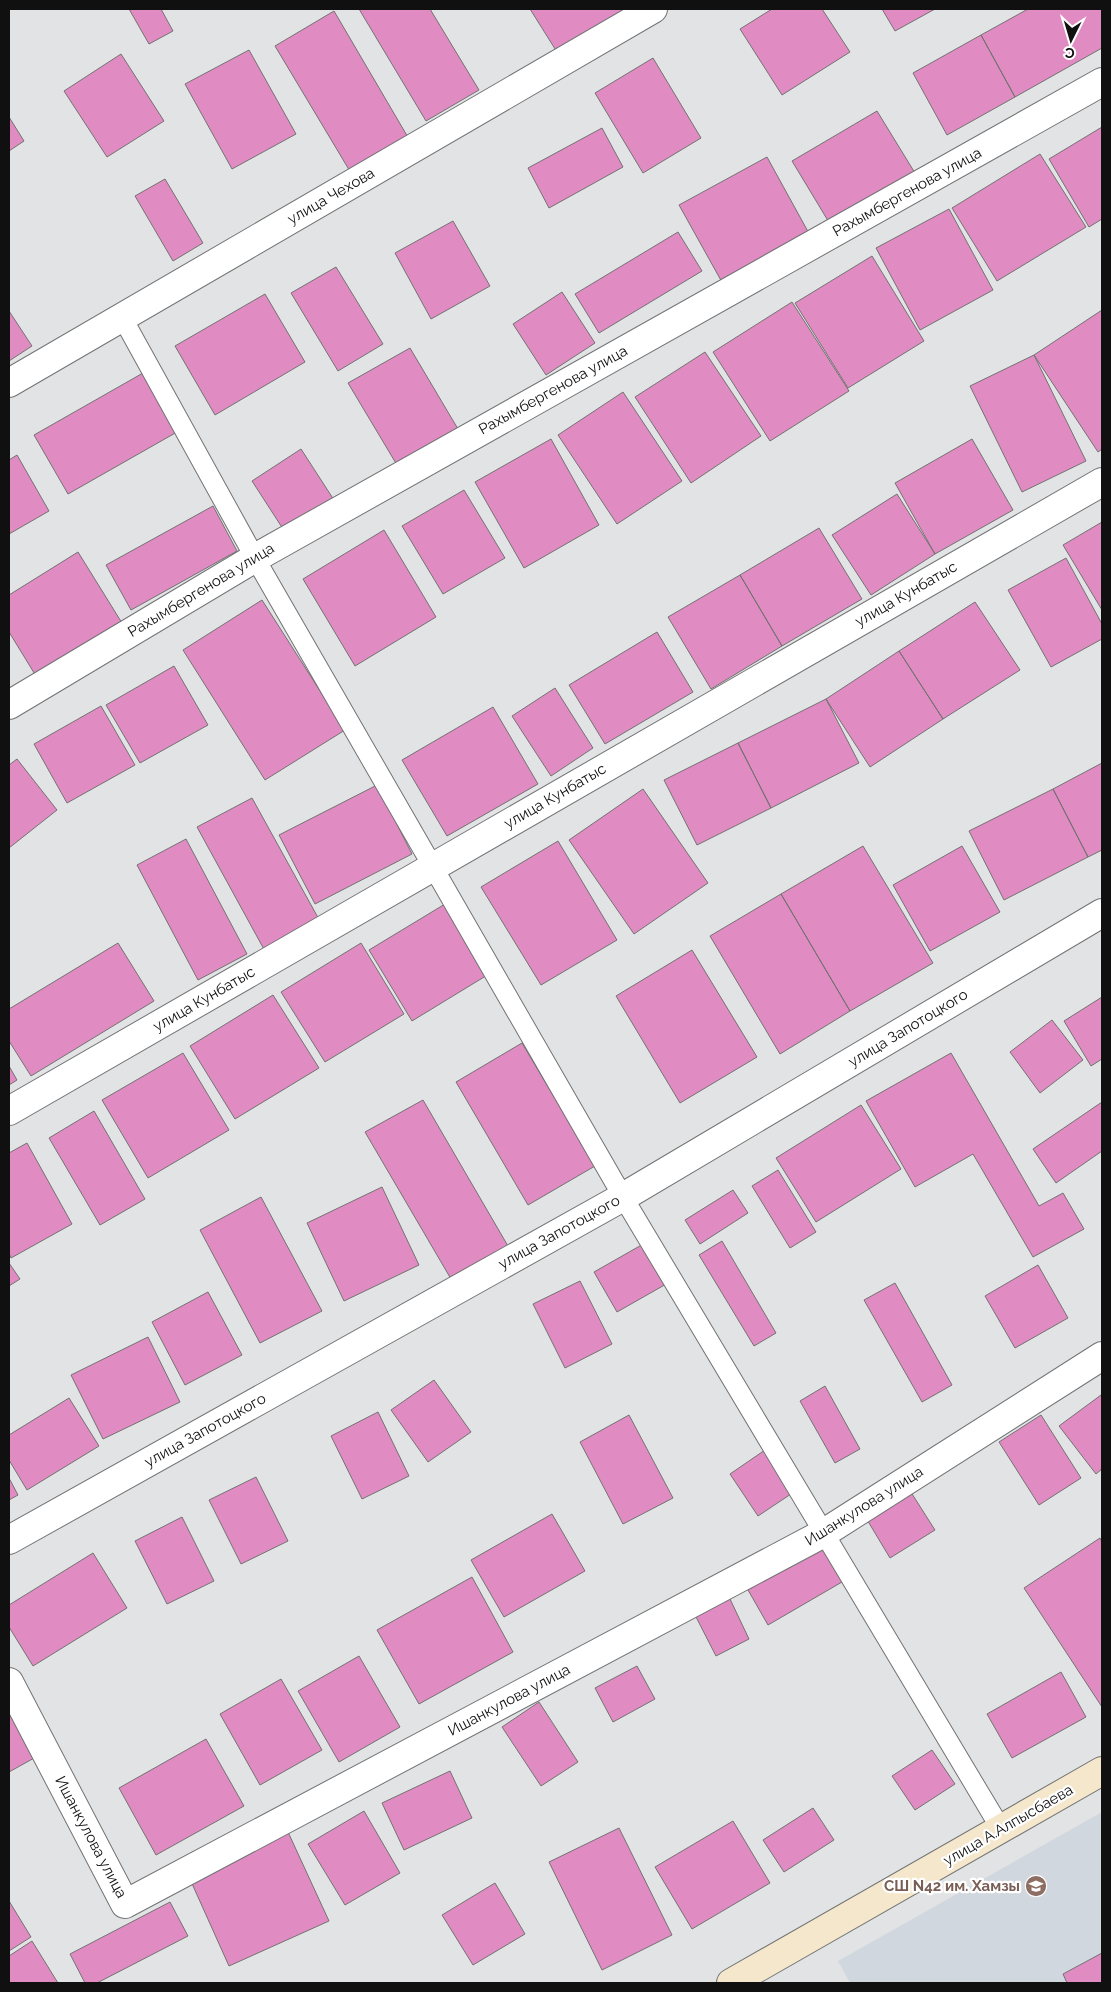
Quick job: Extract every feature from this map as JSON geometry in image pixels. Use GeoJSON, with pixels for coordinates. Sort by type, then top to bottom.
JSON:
{"type":"FeatureCollection","features":[{"type":"Feature","properties":{"kind":"street","name":"улица Чехова"},"geometry":{"type":"LineString","coordinates":[[9,383],[653,9]]}},
{"type":"Feature","properties":{"kind":"street","name":"Рахымбергенова улица"},"geometry":{"type":"LineString","coordinates":[[9,705],[255,558],[1102,82]]}},
{"type":"Feature","properties":{"kind":"street","name":"улица Кунбатыс"},"geometry":{"type":"LineString","coordinates":[[9,1111],[1102,482]]}},
{"type":"Feature","properties":{"kind":"street","name":"улица Запотоцкого"},"geometry":{"type":"LineString","coordinates":[[9,1540],[623,1197],[1102,913]]}},
{"type":"Feature","properties":{"kind":"street","name":"Ишанкулова улица"},"geometry":{"type":"LineString","coordinates":[[9,1682],[126,1904],[824,1533],[1102,1356]]}},
{"type":"Feature","properties":{"kind":"street","name":"улица А.Алпысбаева"},"geometry":{"type":"LineString","coordinates":[[731,1983],[1102,1771]]}},
{"type":"Feature","properties":{"kind":"lane"},"geometry":{"type":"LineString","coordinates":[[122,317],[255,558],[623,1197],[1001,1829]]}},
{"type":"Feature","properties":{"kind":"shaded area","name":"СШ N42 им. Хамзы"},"geometry":{"type":"Polygon","coordinates":[[[1102,1812],[1102,1983],[850,1983],[838,1961],[1102,1812]]]}},
{"type":"Feature","properties":{"kind":"building"},"geometry":{"type":"Polygon","coordinates":[[[129,9],[161,9],[173,31],[149,44],[129,9]]]}},
{"type":"Feature","properties":{"kind":"building"},"geometry":{"type":"Polygon","coordinates":[[[359,9],[430,9],[479,90],[426,121],[359,9]]]}},
{"type":"Feature","properties":{"kind":"building"},"geometry":{"type":"Polygon","coordinates":[[[530,9],[630,9],[557,52],[530,9]]]}},
{"type":"Feature","properties":{"kind":"building"},"geometry":{"type":"Polygon","coordinates":[[[772,9],[822,9],[850,52],[782,95],[740,29],[772,9]]]}},
{"type":"Feature","properties":{"kind":"building"},"geometry":{"type":"Polygon","coordinates":[[[882,9],[935,9],[895,31],[882,9]]]}},
{"type":"Feature","properties":{"kind":"building"},"geometry":{"type":"Polygon","coordinates":[[[1028,9],[1102,9],[1102,48],[1015,97],[981,35],[1028,9]]]}},
{"type":"Feature","properties":{"kind":"building"},"geometry":{"type":"Polygon","coordinates":[[[334,11],[409,139],[351,173],[275,46],[334,11]]]}},
{"type":"Feature","properties":{"kind":"building"},"geometry":{"type":"Polygon","coordinates":[[[981,35],[1015,97],[947,135],[913,73],[981,35]]]}},
{"type":"Feature","properties":{"kind":"building"},"geometry":{"type":"Polygon","coordinates":[[[249,50],[296,134],[232,169],[185,84],[249,50]]]}},
{"type":"Feature","properties":{"kind":"building"},"geometry":{"type":"Polygon","coordinates":[[[121,54],[164,121],[107,157],[64,91],[121,54]]]}},
{"type":"Feature","properties":{"kind":"building"},"geometry":{"type":"Polygon","coordinates":[[[653,58],[701,138],[643,173],[595,93],[653,58]]]}},
{"type":"Feature","properties":{"kind":"building"},"geometry":{"type":"Polygon","coordinates":[[[877,111],[915,173],[830,224],[792,161],[877,111]]]}},
{"type":"Feature","properties":{"kind":"building"},"geometry":{"type":"Polygon","coordinates":[[[9,117],[24,141],[9,151],[9,117]]]}},
{"type":"Feature","properties":{"kind":"building"},"geometry":{"type":"Polygon","coordinates":[[[1102,127],[1102,219],[1089,227],[1049,159],[1102,127]]]}},
{"type":"Feature","properties":{"kind":"building"},"geometry":{"type":"Polygon","coordinates":[[[602,128],[623,167],[549,208],[528,168],[602,128]]]}},
{"type":"Feature","properties":{"kind":"building"},"geometry":{"type":"Polygon","coordinates":[[[1040,154],[1086,227],[997,281],[952,208],[1040,154]]]}},
{"type":"Feature","properties":{"kind":"building"},"geometry":{"type":"Polygon","coordinates":[[[767,157],[811,237],[723,284],[679,205],[767,157]]]}},
{"type":"Feature","properties":{"kind":"building"},"geometry":{"type":"Polygon","coordinates":[[[165,179],[203,243],[173,261],[135,196],[165,179]]]}},
{"type":"Feature","properties":{"kind":"building"},"geometry":{"type":"Polygon","coordinates":[[[949,209],[993,290],[920,330],[876,248],[949,209]]]}},
{"type":"Feature","properties":{"kind":"building"},"geometry":{"type":"Polygon","coordinates":[[[453,221],[490,286],[431,319],[395,253],[453,221]]]}},
{"type":"Feature","properties":{"kind":"building"},"geometry":{"type":"Polygon","coordinates":[[[678,232],[702,271],[599,333],[575,294],[678,232]]]}},
{"type":"Feature","properties":{"kind":"building"},"geometry":{"type":"Polygon","coordinates":[[[872,256],[924,341],[848,388],[795,303],[872,256]]]}},
{"type":"Feature","properties":{"kind":"building"},"geometry":{"type":"Polygon","coordinates":[[[336,267],[383,344],[338,371],[291,293],[336,267]]]}},
{"type":"Feature","properties":{"kind":"building"},"geometry":{"type":"Polygon","coordinates":[[[562,292],[595,343],[546,375],[513,324],[562,292]]]}},
{"type":"Feature","properties":{"kind":"building"},"geometry":{"type":"Polygon","coordinates":[[[265,294],[305,362],[215,415],[175,346],[265,294]]]}},
{"type":"Feature","properties":{"kind":"building"},"geometry":{"type":"Polygon","coordinates":[[[792,302],[849,391],[770,441],[713,352],[792,302]]]}},
{"type":"Feature","properties":{"kind":"building"},"geometry":{"type":"Polygon","coordinates":[[[1102,310],[1102,449],[1098,452],[1034,355],[1102,310]]]}},
{"type":"Feature","properties":{"kind":"building"},"geometry":{"type":"Polygon","coordinates":[[[9,311],[32,346],[9,361],[9,311]]]}},
{"type":"Feature","properties":{"kind":"building"},"geometry":{"type":"Polygon","coordinates":[[[410,348],[458,429],[397,465],[348,383],[410,348]]]}},
{"type":"Feature","properties":{"kind":"building"},"geometry":{"type":"Polygon","coordinates":[[[705,352],[761,436],[691,483],[635,397],[705,352]]]}},
{"type":"Feature","properties":{"kind":"building"},"geometry":{"type":"Polygon","coordinates":[[[1034,355],[1086,461],[1022,492],[970,386],[1034,355]]]}},
{"type":"Feature","properties":{"kind":"building"},"geometry":{"type":"Polygon","coordinates":[[[143,373],[177,432],[68,494],[34,435],[143,373]]]}},
{"type":"Feature","properties":{"kind":"building"},"geometry":{"type":"Polygon","coordinates":[[[623,392],[682,481],[617,524],[558,435],[623,392]]]}},
{"type":"Feature","properties":{"kind":"building"},"geometry":{"type":"Polygon","coordinates":[[[551,439],[599,525],[524,568],[475,482],[551,439]]]}},
{"type":"Feature","properties":{"kind":"building"},"geometry":{"type":"Polygon","coordinates":[[[972,439],[1013,510],[935,554],[895,483],[972,439]]]}},
{"type":"Feature","properties":{"kind":"building"},"geometry":{"type":"Polygon","coordinates":[[[301,449],[334,500],[285,532],[252,481],[301,449]]]}},
{"type":"Feature","properties":{"kind":"building"},"geometry":{"type":"Polygon","coordinates":[[[17,455],[49,511],[9,534],[9,460],[17,455]]]}},
{"type":"Feature","properties":{"kind":"building"},"geometry":{"type":"Polygon","coordinates":[[[464,490],[505,558],[443,594],[402,526],[464,490]]]}},
{"type":"Feature","properties":{"kind":"building"},"geometry":{"type":"Polygon","coordinates":[[[897,494],[935,554],[871,595],[832,535],[897,494]]]}},
{"type":"Feature","properties":{"kind":"building"},"geometry":{"type":"Polygon","coordinates":[[[213,506],[237,551],[131,610],[106,565],[213,506]]]}},
{"type":"Feature","properties":{"kind":"building"},"geometry":{"type":"Polygon","coordinates":[[[1102,522],[1102,610],[1063,545],[1102,522]]]}},
{"type":"Feature","properties":{"kind":"building"},"geometry":{"type":"Polygon","coordinates":[[[819,528],[862,599],[782,646],[740,575],[819,528]]]}},
{"type":"Feature","properties":{"kind":"building"},"geometry":{"type":"Polygon","coordinates":[[[384,530],[436,617],[355,666],[303,579],[384,530]]]}},
{"type":"Feature","properties":{"kind":"building"},"geometry":{"type":"Polygon","coordinates":[[[78,552],[122,623],[36,676],[9,632],[9,595],[78,552]]]}},
{"type":"Feature","properties":{"kind":"building"},"geometry":{"type":"Polygon","coordinates":[[[1066,558],[1102,624],[1102,639],[1051,667],[1008,590],[1066,558]]]}},
{"type":"Feature","properties":{"kind":"building"},"geometry":{"type":"Polygon","coordinates":[[[740,575],[782,646],[711,689],[668,617],[740,575]]]}},
{"type":"Feature","properties":{"kind":"building"},"geometry":{"type":"Polygon","coordinates":[[[262,600],[345,730],[265,780],[183,650],[262,600]]]}},
{"type":"Feature","properties":{"kind":"building"},"geometry":{"type":"Polygon","coordinates":[[[975,602],[1020,670],[943,719],[899,651],[975,602]]]}},
{"type":"Feature","properties":{"kind":"building"},"geometry":{"type":"Polygon","coordinates":[[[657,632],[693,692],[605,744],[569,685],[657,632]]]}},
{"type":"Feature","properties":{"kind":"building"},"geometry":{"type":"Polygon","coordinates":[[[899,651],[943,719],[870,767],[826,699],[899,651]]]}},
{"type":"Feature","properties":{"kind":"building"},"geometry":{"type":"Polygon","coordinates":[[[174,666],[208,725],[140,763],[106,705],[174,666]]]}},
{"type":"Feature","properties":{"kind":"building"},"geometry":{"type":"Polygon","coordinates":[[[555,688],[593,748],[551,776],[512,716],[555,688]]]}},
{"type":"Feature","properties":{"kind":"building"},"geometry":{"type":"Polygon","coordinates":[[[826,699],[859,763],[771,808],[738,743],[826,699]]]}},
{"type":"Feature","properties":{"kind":"building"},"geometry":{"type":"Polygon","coordinates":[[[101,706],[135,765],[67,803],[34,744],[101,706]]]}},
{"type":"Feature","properties":{"kind":"building"},"geometry":{"type":"Polygon","coordinates":[[[493,707],[538,784],[447,836],[402,760],[493,707]]]}},
{"type":"Feature","properties":{"kind":"building"},"geometry":{"type":"Polygon","coordinates":[[[738,743],[771,808],[697,845],[664,780],[738,743]]]}},
{"type":"Feature","properties":{"kind":"building"},"geometry":{"type":"Polygon","coordinates":[[[17,759],[57,810],[9,848],[9,765],[17,759]]]}},
{"type":"Feature","properties":{"kind":"building"},"geometry":{"type":"Polygon","coordinates":[[[1102,763],[1102,850],[1088,857],[1053,789],[1102,763]]]}},
{"type":"Feature","properties":{"kind":"building"},"geometry":{"type":"Polygon","coordinates":[[[377,785],[412,854],[315,904],[279,835],[377,785]]]}},
{"type":"Feature","properties":{"kind":"building"},"geometry":{"type":"Polygon","coordinates":[[[643,789],[708,883],[634,934],[569,840],[643,789]]]}},
{"type":"Feature","properties":{"kind":"building"},"geometry":{"type":"Polygon","coordinates":[[[1053,789],[1088,857],[1004,900],[969,831],[1053,789]]]}},
{"type":"Feature","properties":{"kind":"building"},"geometry":{"type":"Polygon","coordinates":[[[252,798],[321,923],[266,953],[197,827],[252,798]]]}},
{"type":"Feature","properties":{"kind":"building"},"geometry":{"type":"Polygon","coordinates":[[[186,839],[247,954],[198,980],[137,865],[186,839]]]}},
{"type":"Feature","properties":{"kind":"building"},"geometry":{"type":"Polygon","coordinates":[[[558,841],[617,940],[541,985],[481,887],[558,841]]]}},
{"type":"Feature","properties":{"kind":"building"},"geometry":{"type":"Polygon","coordinates":[[[863,846],[933,963],[850,1011],[781,894],[863,846]]]}},
{"type":"Feature","properties":{"kind":"building"},"geometry":{"type":"Polygon","coordinates":[[[962,846],[1000,912],[930,951],[893,885],[962,846]]]}},
{"type":"Feature","properties":{"kind":"building"},"geometry":{"type":"Polygon","coordinates":[[[781,894],[850,1011],[780,1054],[710,936],[781,894]]]}},
{"type":"Feature","properties":{"kind":"building"},"geometry":{"type":"Polygon","coordinates":[[[445,904],[489,974],[412,1021],[369,950],[445,904]]]}},
{"type":"Feature","properties":{"kind":"building"},"geometry":{"type":"Polygon","coordinates":[[[118,943],[154,1001],[31,1076],[9,1041],[9,1009],[118,943]]]}},
{"type":"Feature","properties":{"kind":"building"},"geometry":{"type":"Polygon","coordinates":[[[361,943],[404,1014],[325,1062],[281,992],[361,943]]]}},
{"type":"Feature","properties":{"kind":"building"},"geometry":{"type":"Polygon","coordinates":[[[692,950],[757,1057],[680,1103],[616,996],[692,950]]]}},
{"type":"Feature","properties":{"kind":"building"},"geometry":{"type":"Polygon","coordinates":[[[273,995],[319,1068],[235,1119],[190,1046],[273,995]]]}},
{"type":"Feature","properties":{"kind":"building"},"geometry":{"type":"Polygon","coordinates":[[[1102,997],[1102,1059],[1091,1066],[1064,1021],[1102,997]]]}},
{"type":"Feature","properties":{"kind":"building"},"geometry":{"type":"Polygon","coordinates":[[[1052,1020],[1083,1060],[1040,1093],[1010,1052],[1052,1020]]]}},
{"type":"Feature","properties":{"kind":"building"},"geometry":{"type":"Polygon","coordinates":[[[522,1043],[595,1166],[528,1205],[456,1082],[522,1043]]]}},
{"type":"Feature","properties":{"kind":"building"},"geometry":{"type":"Polygon","coordinates":[[[183,1053],[229,1130],[148,1178],[102,1100],[183,1053]]]}},
{"type":"Feature","properties":{"kind":"building"},"geometry":{"type":"Polygon","coordinates":[[[951,1053],[1039,1206],[1063,1193],[1084,1229],[1033,1257],[973,1154],[915,1187],[866,1101],[951,1053]]]}},
{"type":"Feature","properties":{"kind":"building"},"geometry":{"type":"Polygon","coordinates":[[[9,1066],[17,1080],[9,1085],[9,1066]]]}},
{"type":"Feature","properties":{"kind":"building"},"geometry":{"type":"Polygon","coordinates":[[[423,1100],[508,1246],[451,1279],[365,1132],[423,1100]]]}},
{"type":"Feature","properties":{"kind":"building"},"geometry":{"type":"Polygon","coordinates":[[[1102,1102],[1102,1151],[1056,1183],[1033,1149],[1102,1102]]]}},
{"type":"Feature","properties":{"kind":"building"},"geometry":{"type":"Polygon","coordinates":[[[861,1105],[901,1169],[816,1222],[776,1158],[861,1105]]]}},
{"type":"Feature","properties":{"kind":"building"},"geometry":{"type":"Polygon","coordinates":[[[94,1111],[145,1199],[100,1225],[49,1138],[94,1111]]]}},
{"type":"Feature","properties":{"kind":"building"},"geometry":{"type":"Polygon","coordinates":[[[27,1143],[72,1224],[11,1258],[9,1253],[9,1153],[27,1143]]]}},
{"type":"Feature","properties":{"kind":"building"},"geometry":{"type":"Polygon","coordinates":[[[778,1170],[816,1232],[790,1248],[752,1186],[778,1170]]]}},
{"type":"Feature","properties":{"kind":"building"},"geometry":{"type":"Polygon","coordinates":[[[382,1187],[419,1265],[344,1301],[307,1223],[382,1187]]]}},
{"type":"Feature","properties":{"kind":"building"},"geometry":{"type":"Polygon","coordinates":[[[733,1190],[748,1213],[700,1244],[685,1220],[733,1190]]]}},
{"type":"Feature","properties":{"kind":"building"},"geometry":{"type":"Polygon","coordinates":[[[261,1197],[322,1311],[260,1343],[200,1230],[261,1197]]]}},
{"type":"Feature","properties":{"kind":"building"},"geometry":{"type":"Polygon","coordinates":[[[722,1241],[776,1333],[754,1346],[699,1255],[722,1241]]]}},
{"type":"Feature","properties":{"kind":"building"},"geometry":{"type":"Polygon","coordinates":[[[645,1243],[668,1283],[617,1312],[594,1272],[645,1243]]]}},
{"type":"Feature","properties":{"kind":"building"},"geometry":{"type":"Polygon","coordinates":[[[9,1263],[20,1279],[9,1286],[9,1263]]]}},
{"type":"Feature","properties":{"kind":"building"},"geometry":{"type":"Polygon","coordinates":[[[1038,1265],[1068,1318],[1015,1348],[985,1296],[1038,1265]]]}},
{"type":"Feature","properties":{"kind":"building"},"geometry":{"type":"Polygon","coordinates":[[[580,1281],[612,1344],[565,1368],[533,1304],[580,1281]]]}},
{"type":"Feature","properties":{"kind":"building"},"geometry":{"type":"Polygon","coordinates":[[[895,1283],[952,1385],[922,1402],[864,1300],[895,1283]]]}},
{"type":"Feature","properties":{"kind":"building"},"geometry":{"type":"Polygon","coordinates":[[[208,1292],[242,1355],[185,1385],[152,1322],[208,1292]]]}},
{"type":"Feature","properties":{"kind":"building"},"geometry":{"type":"Polygon","coordinates":[[[148,1337],[180,1402],[103,1439],[71,1375],[148,1337]]]}},
{"type":"Feature","properties":{"kind":"building"},"geometry":{"type":"Polygon","coordinates":[[[434,1380],[471,1432],[428,1462],[391,1410],[434,1380]]]}},
{"type":"Feature","properties":{"kind":"building"},"geometry":{"type":"Polygon","coordinates":[[[825,1386],[860,1449],[835,1463],[800,1401],[825,1386]]]}},
{"type":"Feature","properties":{"kind":"building"},"geometry":{"type":"Polygon","coordinates":[[[1101,1395],[1102,1469],[1096,1474],[1059,1426],[1101,1395]]]}},
{"type":"Feature","properties":{"kind":"building"},"geometry":{"type":"Polygon","coordinates":[[[69,1398],[99,1446],[27,1490],[9,1460],[9,1435],[69,1398]]]}},
{"type":"Feature","properties":{"kind":"building"},"geometry":{"type":"Polygon","coordinates":[[[378,1412],[409,1476],[362,1499],[331,1436],[378,1412]]]}},
{"type":"Feature","properties":{"kind":"building"},"geometry":{"type":"Polygon","coordinates":[[[629,1415],[673,1498],[623,1524],[580,1442],[629,1415]]]}},
{"type":"Feature","properties":{"kind":"building"},"geometry":{"type":"Polygon","coordinates":[[[1041,1415],[1081,1478],[1039,1505],[999,1442],[1041,1415]]]}},
{"type":"Feature","properties":{"kind":"building"},"geometry":{"type":"Polygon","coordinates":[[[765,1450],[794,1492],[758,1516],[730,1474],[765,1450]]]}},
{"type":"Feature","properties":{"kind":"building"},"geometry":{"type":"Polygon","coordinates":[[[256,1477],[288,1541],[241,1564],[209,1500],[256,1477]]]}},
{"type":"Feature","properties":{"kind":"building"},"geometry":{"type":"Polygon","coordinates":[[[9,1478],[18,1495],[9,1500],[9,1478]]]}},
{"type":"Feature","properties":{"kind":"building"},"geometry":{"type":"Polygon","coordinates":[[[907,1486],[935,1530],[890,1558],[863,1513],[907,1486]]]}},
{"type":"Feature","properties":{"kind":"building"},"geometry":{"type":"Polygon","coordinates":[[[552,1514],[585,1571],[504,1617],[471,1560],[552,1514]]]}},
{"type":"Feature","properties":{"kind":"building"},"geometry":{"type":"Polygon","coordinates":[[[182,1517],[214,1581],[167,1604],[135,1541],[182,1517]]]}},
{"type":"Feature","properties":{"kind":"building"},"geometry":{"type":"Polygon","coordinates":[[[1100,1538],[1102,1542],[1102,1707],[1024,1588],[1100,1538]]]}},
{"type":"Feature","properties":{"kind":"building"},"geometry":{"type":"Polygon","coordinates":[[[822,1547],[842,1582],[768,1625],[748,1590],[822,1547]]]}},
{"type":"Feature","properties":{"kind":"building"},"geometry":{"type":"Polygon","coordinates":[[[93,1553],[127,1608],[33,1666],[9,1627],[9,1605],[93,1553]]]}},
{"type":"Feature","properties":{"kind":"building"},"geometry":{"type":"Polygon","coordinates":[[[472,1577],[513,1652],[419,1704],[377,1630],[472,1577]]]}},
{"type":"Feature","properties":{"kind":"building"},"geometry":{"type":"Polygon","coordinates":[[[730,1599],[749,1639],[716,1656],[695,1615],[730,1599]]]}},
{"type":"Feature","properties":{"kind":"building"},"geometry":{"type":"Polygon","coordinates":[[[359,1656],[400,1727],[339,1762],[298,1691],[359,1656]]]}},
{"type":"Feature","properties":{"kind":"building"},"geometry":{"type":"Polygon","coordinates":[[[637,1666],[655,1699],[613,1722],[595,1688],[637,1666]]]}},
{"type":"Feature","properties":{"kind":"building"},"geometry":{"type":"Polygon","coordinates":[[[1061,1672],[1086,1717],[1012,1758],[987,1714],[1061,1672]]]}},
{"type":"Feature","properties":{"kind":"building"},"geometry":{"type":"Polygon","coordinates":[[[281,1679],[322,1750],[260,1785],[220,1714],[281,1679]]]}},
{"type":"Feature","properties":{"kind":"building"},"geometry":{"type":"Polygon","coordinates":[[[539,1702],[578,1762],[541,1786],[502,1727],[539,1702]]]}},
{"type":"Feature","properties":{"kind":"building"},"geometry":{"type":"Polygon","coordinates":[[[9,1710],[36,1757],[9,1772],[9,1710]]]}},
{"type":"Feature","properties":{"kind":"building"},"geometry":{"type":"Polygon","coordinates":[[[206,1739],[244,1806],[156,1855],[119,1788],[206,1739]]]}},
{"type":"Feature","properties":{"kind":"building"},"geometry":{"type":"Polygon","coordinates":[[[932,1750],[955,1784],[915,1810],[892,1776],[932,1750]]]}},
{"type":"Feature","properties":{"kind":"building"},"geometry":{"type":"Polygon","coordinates":[[[450,1771],[472,1818],[404,1850],[382,1803],[450,1771]]]}},
{"type":"Feature","properties":{"kind":"building"},"geometry":{"type":"Polygon","coordinates":[[[813,1808],[834,1840],[784,1872],[763,1840],[813,1808]]]}},
{"type":"Feature","properties":{"kind":"building"},"geometry":{"type":"Polygon","coordinates":[[[364,1811],[400,1873],[345,1905],[308,1844],[364,1811]]]}},
{"type":"Feature","properties":{"kind":"building"},"geometry":{"type":"Polygon","coordinates":[[[733,1821],[770,1883],[692,1929],[655,1867],[733,1821]]]}},
{"type":"Feature","properties":{"kind":"building"},"geometry":{"type":"Polygon","coordinates":[[[619,1828],[672,1935],[602,1970],[549,1862],[619,1828]]]}},
{"type":"Feature","properties":{"kind":"building"},"geometry":{"type":"Polygon","coordinates":[[[288,1832],[329,1921],[229,1966],[189,1877],[288,1832]]]}},
{"type":"Feature","properties":{"kind":"building"},"geometry":{"type":"Polygon","coordinates":[[[495,1883],[525,1934],[473,1965],[442,1915],[495,1883]]]}},
{"type":"Feature","properties":{"kind":"building"},"geometry":{"type":"Polygon","coordinates":[[[9,1901],[31,1937],[9,1951],[9,1901]]]}},
{"type":"Feature","properties":{"kind":"building"},"geometry":{"type":"Polygon","coordinates":[[[170,1902],[188,1936],[97,1983],[85,1983],[70,1954],[170,1902]]]}},
{"type":"Feature","properties":{"kind":"building"},"geometry":{"type":"Polygon","coordinates":[[[32,1941],[58,1983],[9,1983],[9,1956],[32,1941]]]}},
{"type":"Feature","properties":{"kind":"building"},"geometry":{"type":"Polygon","coordinates":[[[1102,1953],[1102,1983],[1067,1983],[1063,1974],[1102,1953]]]}},
{"type":"Feature","properties":{"kind":"place","name":"СШ N42 им. Хамзы"},"geometry":{"type":"Point","coordinates":[1036,1886]}}]}
